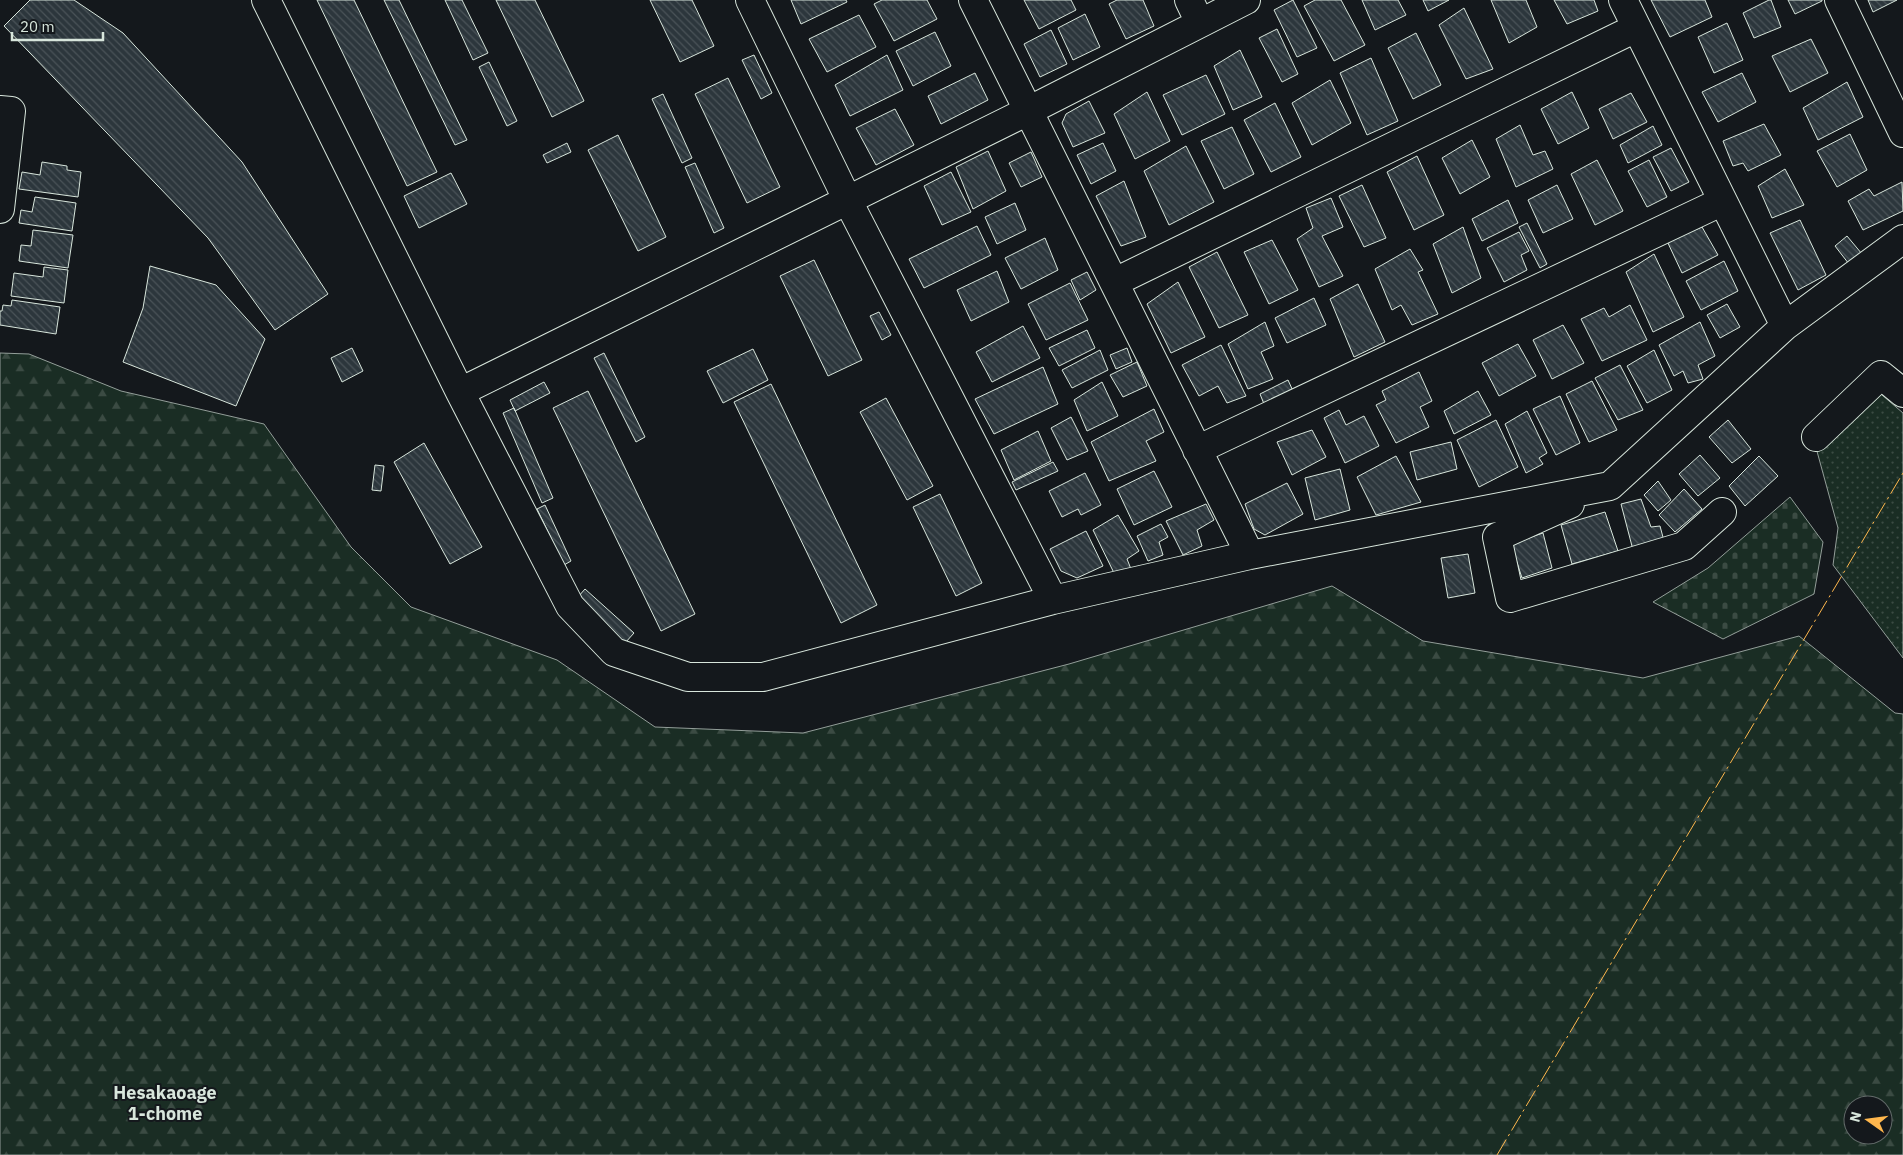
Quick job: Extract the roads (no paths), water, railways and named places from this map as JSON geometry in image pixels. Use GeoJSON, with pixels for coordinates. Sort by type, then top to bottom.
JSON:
{"type":"FeatureCollection","features":[{"type":"Feature","properties":{"kind":"street"},"geometry":{"type":"LineString","coordinates":[[266,0],[460,392],[570,606],[614,652],[688,677],[763,677],[1053,600],[1250,555],[1610,486]]}},
{"type":"Feature","properties":{"kind":"street"},"geometry":{"type":"LineString","coordinates":[[750,0],[848,201],[1053,600]]}},
{"type":"Feature","properties":{"kind":"street"},"geometry":{"type":"LineString","coordinates":[[973,0],[1250,555]]}},
{"type":"Feature","properties":{"kind":"street"},"geometry":{"type":"LineString","coordinates":[[460,392],[1028,111],[1195,11],[1246,0]]}},
{"type":"Feature","properties":{"kind":"street"},"geometry":{"type":"LineString","coordinates":[[1623,0],[1721,202],[1785,326]]}},
{"type":"Feature","properties":{"kind":"street"},"geometry":{"type":"LineString","coordinates":[[1839,0],[1903,133]]}},
{"type":"Feature","properties":{"kind":"street"},"geometry":{"type":"LineString","coordinates":[[1115,282],[1636,28]]}},
{"type":"Feature","properties":{"kind":"street"},"geometry":{"type":"LineString","coordinates":[[0,110],[11,111],[0,208]]}},
{"type":"Feature","properties":{"kind":"street"},"geometry":{"type":"LineString","coordinates":[[1197,450],[1721,202]]}},
{"type":"Feature","properties":{"kind":"street"},"geometry":{"type":"LineString","coordinates":[[1722,512],[1684,546],[1510,598],[1497,537],[1610,486],[1785,326],[1903,240]]}},
{"type":"Feature","properties":{"kind":"street"},"geometry":{"type":"LineString","coordinates":[[1816,437],[1881,375],[1903,393]]}},
{"type":"Feature","properties":{"kind":"district","name":"Hesakaoage 1-chome"},"geometry":{"type":"Point","coordinates":[165,1102]}}]}
